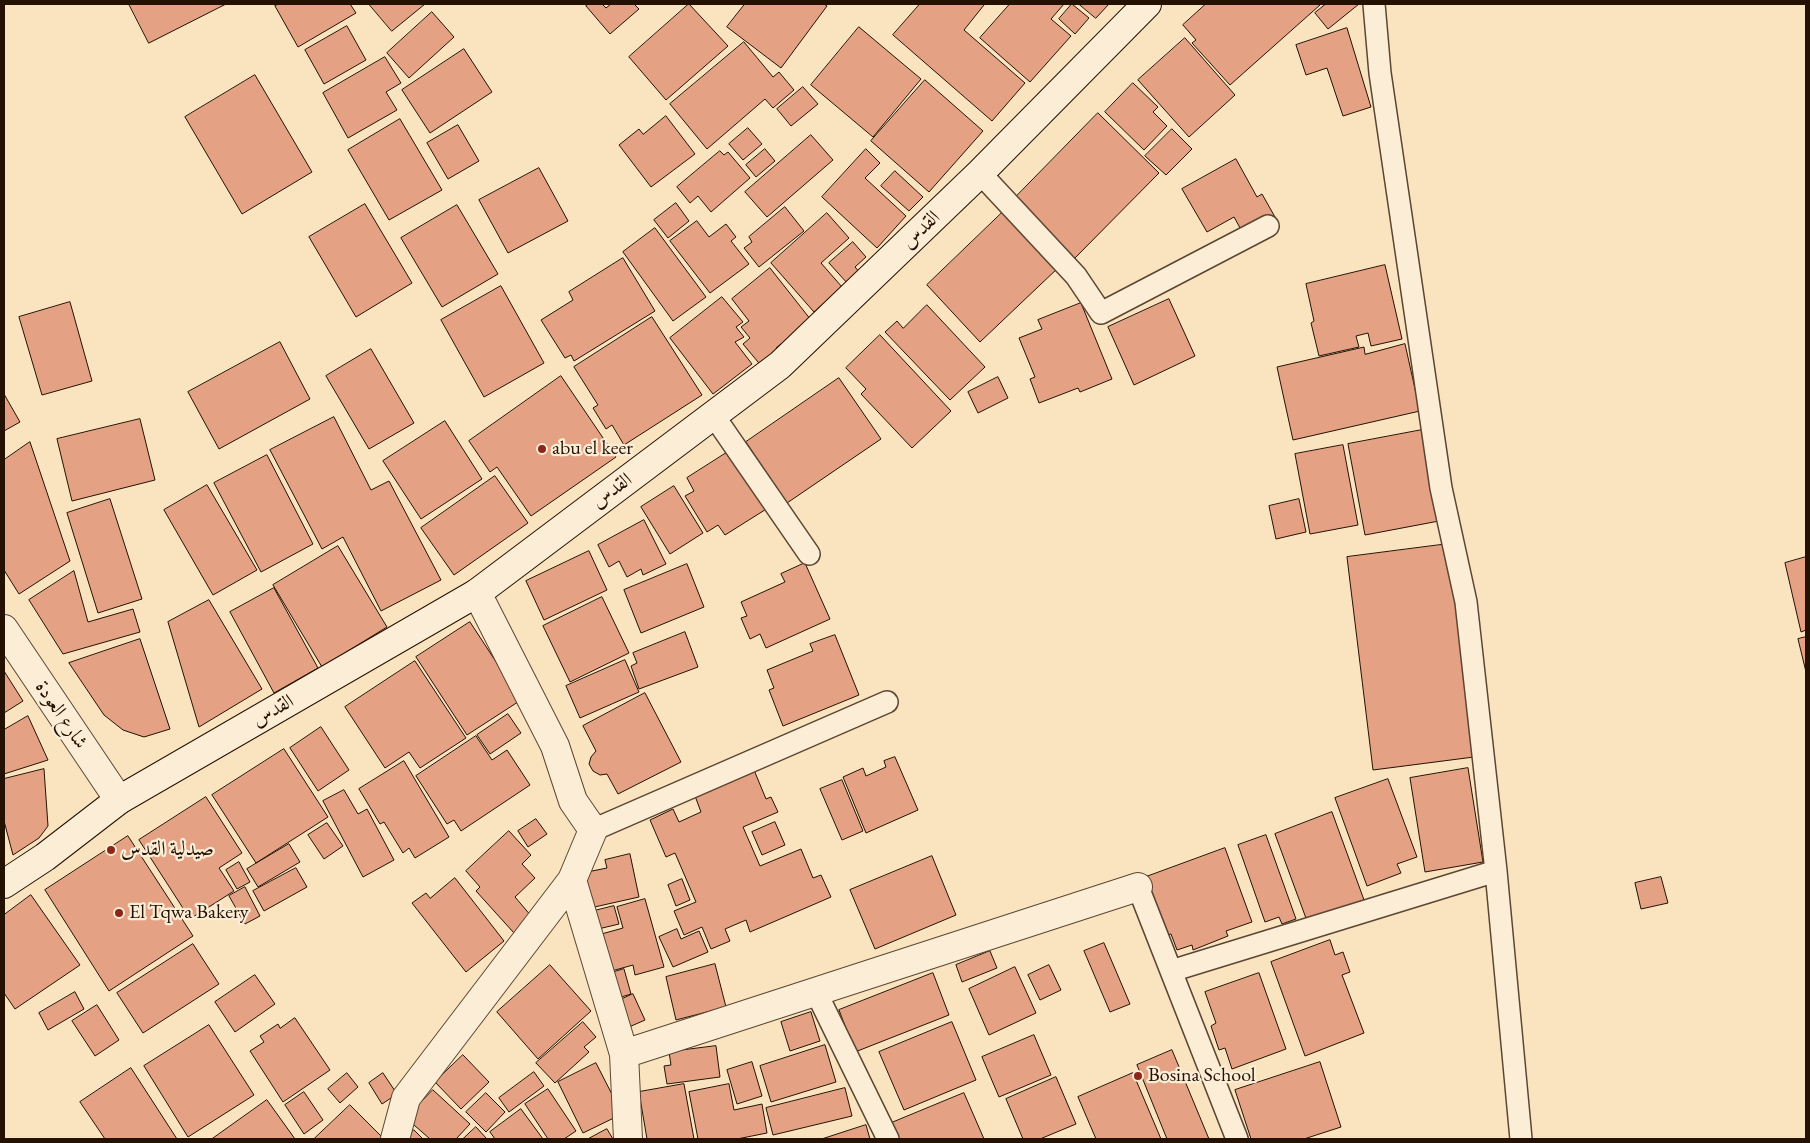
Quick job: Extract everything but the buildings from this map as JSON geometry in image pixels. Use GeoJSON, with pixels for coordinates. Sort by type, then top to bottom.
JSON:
{"type":"FeatureCollection","features":[{"type":"Feature","properties":{"kind":"street","name":"القدس"},"geometry":{"type":"LineString","coordinates":[[4,884],[45,857],[119,800],[476,593],[714,416],[780,365],[980,174],[1147,4]]}},
{"type":"Feature","properties":{"kind":"street"},"geometry":{"type":"LineString","coordinates":[[395,1139],[406,1098],[572,880],[593,830],[573,801],[555,746],[476,593]]}},
{"type":"Feature","properties":{"kind":"street","name":"شارع العودة"},"geometry":{"type":"LineString","coordinates":[[4,629],[119,800]]}},
{"type":"Feature","properties":{"kind":"street"},"geometry":{"type":"LineString","coordinates":[[572,880],[624,1054],[628,1139]]}},
{"type":"Feature","properties":{"kind":"street"},"geometry":{"type":"LineString","coordinates":[[624,1054],[1138,887]]}},
{"type":"Feature","properties":{"kind":"lane"},"geometry":{"type":"LineString","coordinates":[[1374,4],[1380,73],[1441,488],[1466,602],[1496,872],[1521,1139]]}},
{"type":"Feature","properties":{"kind":"lane"},"geometry":{"type":"LineString","coordinates":[[980,174],[1076,276],[1101,312],[1268,226]]}},
{"type":"Feature","properties":{"kind":"lane"},"geometry":{"type":"LineString","coordinates":[[714,416],[809,554]]}},
{"type":"Feature","properties":{"kind":"lane"},"geometry":{"type":"LineString","coordinates":[[593,830],[887,702]]}},
{"type":"Feature","properties":{"kind":"lane"},"geometry":{"type":"LineString","coordinates":[[1171,971],[1496,872]]}},
{"type":"Feature","properties":{"kind":"lane"},"geometry":{"type":"LineString","coordinates":[[1138,887],[1237,1139]]}},
{"type":"Feature","properties":{"kind":"lane"},"geometry":{"type":"LineString","coordinates":[[816,992],[888,1139]]}},
{"type":"Feature","properties":{"kind":"place","name":"abu el keer"},"geometry":{"type":"Point","coordinates":[542,449]}},
{"type":"Feature","properties":{"kind":"place","name":"صيدلية القدس"},"geometry":{"type":"Point","coordinates":[111,850]}},
{"type":"Feature","properties":{"kind":"place","name":"El Tqwa Bakery"},"geometry":{"type":"Point","coordinates":[119,913]}},
{"type":"Feature","properties":{"kind":"place","name":"Bosina School"},"geometry":{"type":"Point","coordinates":[1138,1076]}}]}
